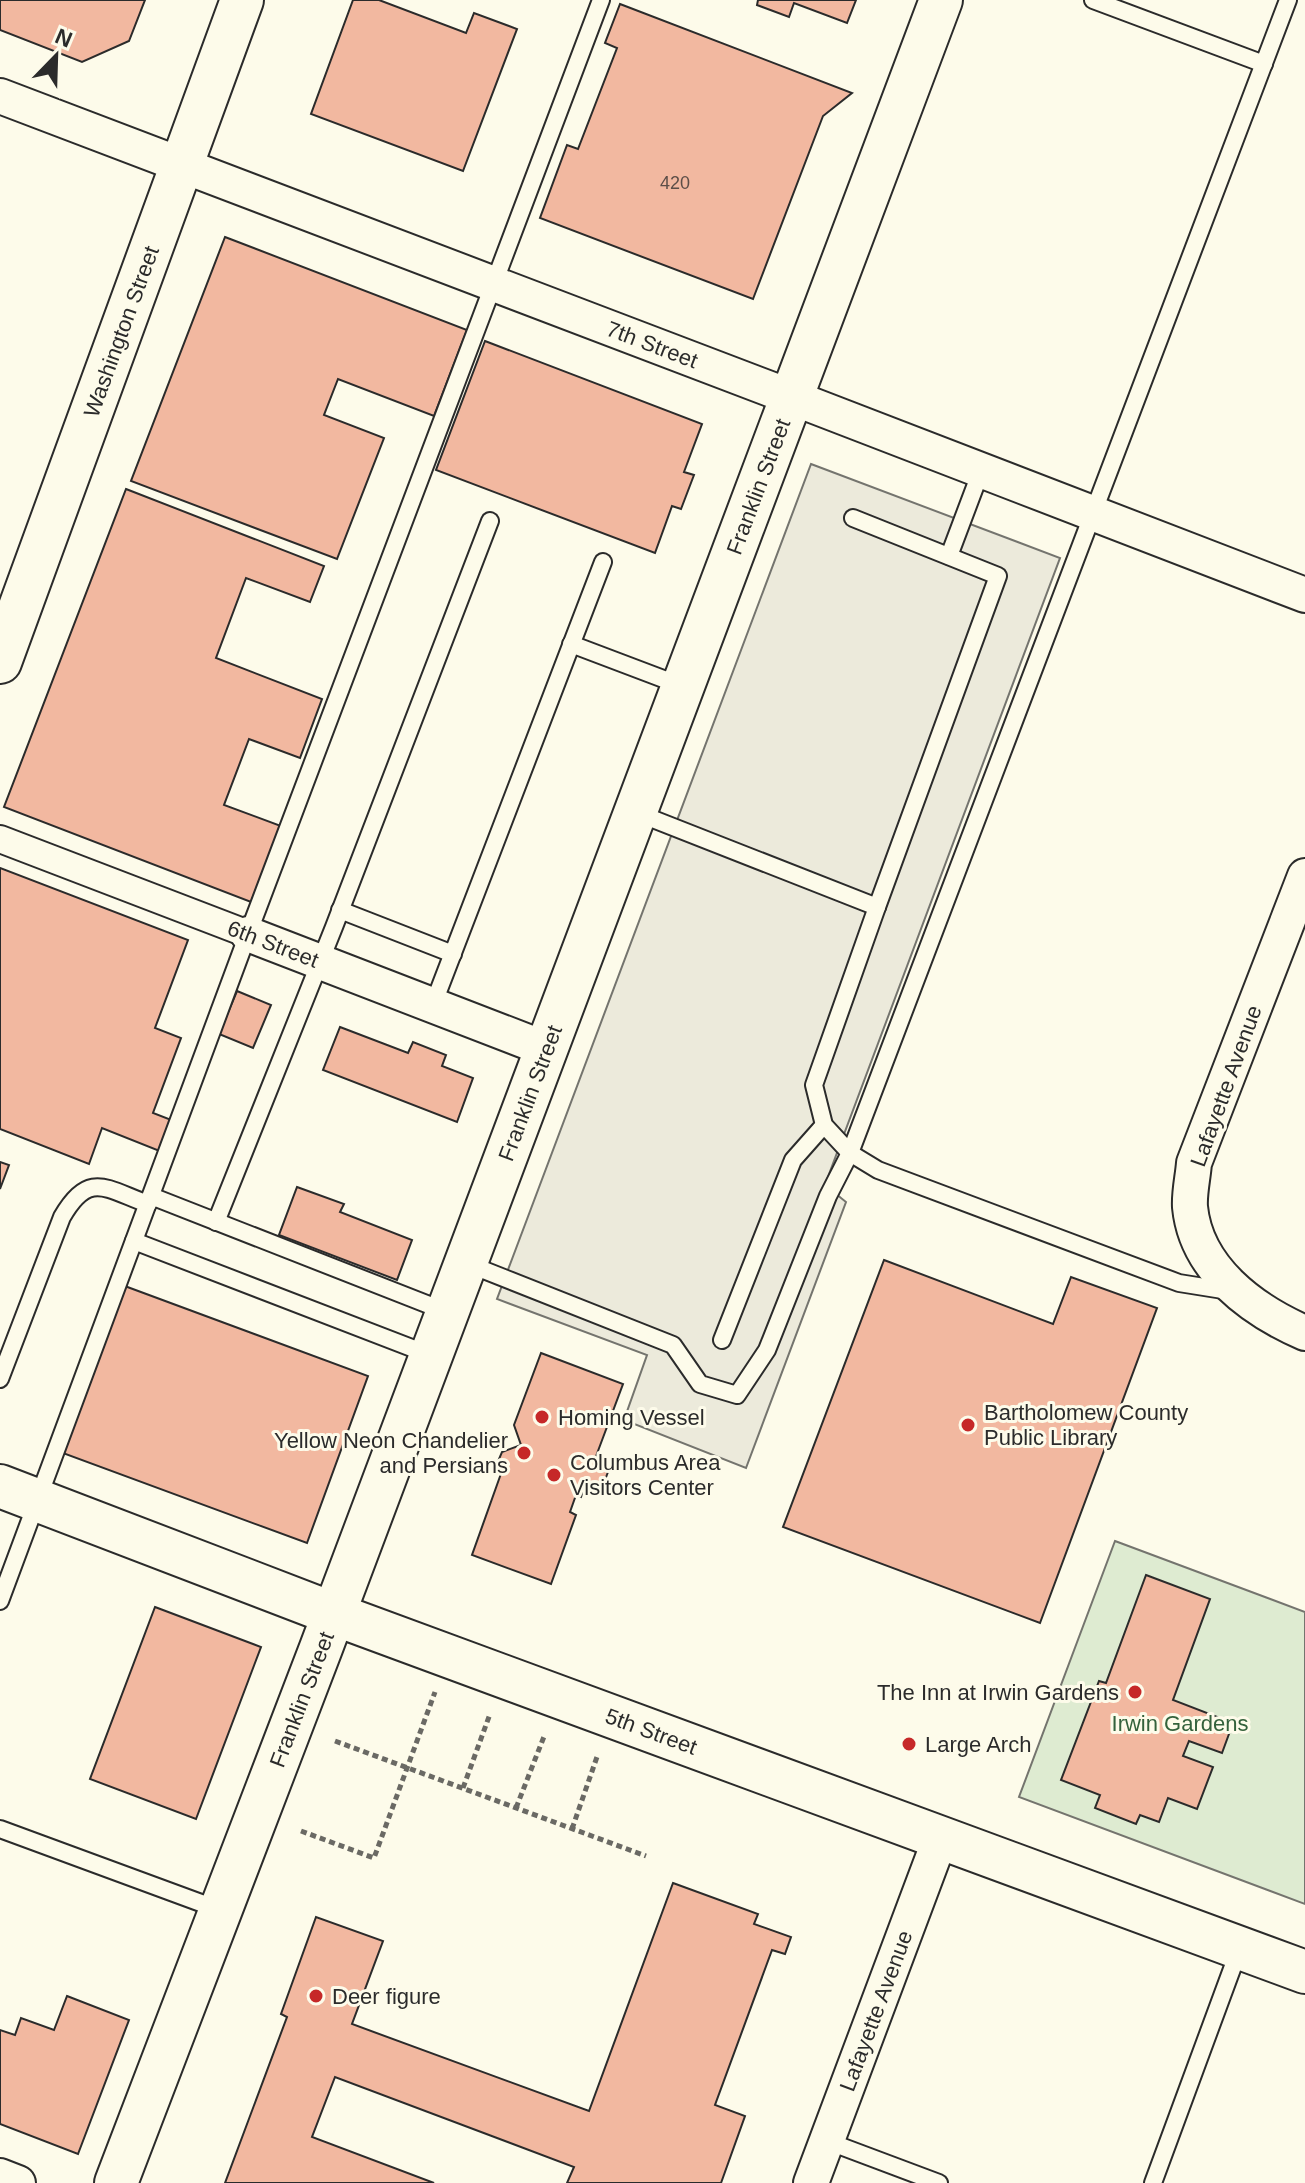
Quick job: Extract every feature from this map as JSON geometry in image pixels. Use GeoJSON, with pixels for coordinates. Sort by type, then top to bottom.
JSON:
{"type":"FeatureCollection","features":[{"type":"Feature","properties":{"kind":"street","name":"Washington Street"},"geometry":{"type":"LineString","coordinates":[[0,662],[242,0]]}},
{"type":"Feature","properties":{"kind":"street","name":"Franklin Street"},"geometry":{"type":"LineString","coordinates":[[116,2183],[432,1355],[941,0]]}},
{"type":"Feature","properties":{"kind":"street","name":"7th Street"},"geometry":{"type":"LineString","coordinates":[[0,96],[1305,595]]}},
{"type":"Feature","properties":{"kind":"street","name":"6th Street"},"geometry":{"type":"LineString","coordinates":[[0,839],[546,1049]]}},
{"type":"Feature","properties":{"kind":"street","name":"Lafayette Avenue"},"geometry":{"type":"LineString","coordinates":[[1235,1292],[1201,1249],[1190,1206],[1194,1163],[1305,876]]}},
{"type":"Feature","properties":{"kind":"street"},"geometry":{"type":"LineString","coordinates":[[1235,1292],[1276,1321],[1305,1333]]}},
{"type":"Feature","properties":{"kind":"street","name":"5th Street"},"geometry":{"type":"LineString","coordinates":[[19,1494],[334,1614],[1305,1972]]}},
{"type":"Feature","properties":{"kind":"street","name":"Lafayette Avenue"},"geometry":{"type":"LineString","coordinates":[[811,2183],[940,1839]]}},
{"type":"Feature","properties":{"kind":"street"},"geometry":{"type":"LineString","coordinates":[[0,2176],[18,2183]]}},
{"type":"Feature","properties":{"kind":"lane"},"geometry":{"type":"LineString","coordinates":[[0,1601],[19,1494],[134,1241],[601,0]]}},
{"type":"Feature","properties":{"kind":"lane"},"geometry":{"type":"LineString","coordinates":[[1093,0],[1264,64]]}},
{"type":"Feature","properties":{"kind":"lane"},"geometry":{"type":"LineString","coordinates":[[466,1263],[673,1345],[700,1384],[737,1395],[767,1350],[828,1196],[850,1153],[1288,0]]}},
{"type":"Feature","properties":{"kind":"lane"},"geometry":{"type":"LineString","coordinates":[[949,556],[981,471]]}},
{"type":"Feature","properties":{"kind":"lane"},"geometry":{"type":"LineString","coordinates":[[853,518],[998,576],[814,1085],[824,1125],[850,1153],[878,1170],[1179,1283],[1235,1292]]}},
{"type":"Feature","properties":{"kind":"lane"},"geometry":{"type":"LineString","coordinates":[[216,1222],[490,521]]}},
{"type":"Feature","properties":{"kind":"lane"},"geometry":{"type":"LineString","coordinates":[[433,1005],[603,562]]}},
{"type":"Feature","properties":{"kind":"lane"},"geometry":{"type":"LineString","coordinates":[[571,644],[683,686]]}},
{"type":"Feature","properties":{"kind":"lane"},"geometry":{"type":"LineString","coordinates":[[635,812],[877,907]]}},
{"type":"Feature","properties":{"kind":"lane"},"geometry":{"type":"LineString","coordinates":[[340,910],[453,954]]}},
{"type":"Feature","properties":{"kind":"lane"},"geometry":{"type":"LineString","coordinates":[[722,1340],[793,1160],[824,1125]]}},
{"type":"Feature","properties":{"kind":"lane"},"geometry":{"type":"LineString","coordinates":[[0,1379],[62,1217],[71,1200],[85,1188],[99,1186],[216,1222],[447,1312]]}},
{"type":"Feature","properties":{"kind":"lane"},"geometry":{"type":"LineString","coordinates":[[134,1241],[432,1355]]}},
{"type":"Feature","properties":{"kind":"lane"},"geometry":{"type":"LineString","coordinates":[[0,1829],[221,1910]]}},
{"type":"Feature","properties":{"kind":"lane"},"geometry":{"type":"LineString","coordinates":[[1153,2183],[1240,1948]]}},
{"type":"Feature","properties":{"kind":"lane"},"geometry":{"type":"LineString","coordinates":[[827,2141],[939,2183]]}},
{"type":"Feature","properties":{"kind":"path"},"geometry":{"type":"LineString","coordinates":[[301,1831],[374,1858],[436,1690]]}},
{"type":"Feature","properties":{"kind":"path"},"geometry":{"type":"LineString","coordinates":[[463,1788],[492,1710]]}},
{"type":"Feature","properties":{"kind":"path"},"geometry":{"type":"LineString","coordinates":[[516,1808],[547,1730]]}},
{"type":"Feature","properties":{"kind":"path"},"geometry":{"type":"LineString","coordinates":[[335,1741],[646,1856]]}},
{"type":"Feature","properties":{"kind":"path"},"geometry":{"type":"LineString","coordinates":[[572,1829],[600,1750]]}},
{"type":"Feature","properties":{"kind":"green space","name":"Irwin Gardens"},"geometry":{"type":"Polygon","coordinates":[[[1115,1541],[1305,1612],[1305,1904],[1019,1797],[1115,1541]]]}},
{"type":"Feature","properties":{"kind":"shaded area"},"geometry":{"type":"Polygon","coordinates":[[[811,464],[1060,558],[825,1185],[846,1202],[746,1468],[624,1420],[647,1355],[497,1299],[811,464]]]}},
{"type":"Feature","properties":{"kind":"building"},"geometry":{"type":"Polygon","coordinates":[[[0,0],[145,0],[129,41],[82,62],[0,30],[0,0]]]}},
{"type":"Feature","properties":{"kind":"building"},"geometry":{"type":"Polygon","coordinates":[[[353,0],[379,0],[466,33],[474,13],[517,29],[463,171],[311,114],[353,0]]]}},
{"type":"Feature","properties":{"kind":"building"},"geometry":{"type":"Polygon","coordinates":[[[758,0],[856,0],[847,23],[794,3],[789,17],[757,5],[758,0]]]}},
{"type":"Feature","properties":{"kind":"building"},"geometry":{"type":"Polygon","coordinates":[[[620,4],[852,93],[823,116],[753,299],[540,218],[567,145],[578,149],[617,48],[605,43],[620,4]]]}},
{"type":"Feature","properties":{"kind":"building"},"geometry":{"type":"Polygon","coordinates":[[[225,237],[467,330],[434,416],[338,379],[324,415],[384,438],[337,559],[131,481],[225,237]]]}},
{"type":"Feature","properties":{"kind":"building"},"geometry":{"type":"Polygon","coordinates":[[[485,341],[702,424],[684,472],[694,475],[681,509],[672,506],[655,553],[436,470],[485,341]]]}},
{"type":"Feature","properties":{"kind":"building"},"geometry":{"type":"Polygon","coordinates":[[[126,489],[324,566],[310,602],[246,578],[216,658],[322,699],[300,758],[249,739],[224,805],[281,826],[251,902],[4,807],[126,489]]]}},
{"type":"Feature","properties":{"kind":"building"},"geometry":{"type":"Polygon","coordinates":[[[0,868],[188,940],[155,1028],[181,1038],[153,1113],[174,1121],[162,1152],[102,1128],[89,1164],[0,1129],[0,868]]]}},
{"type":"Feature","properties":{"kind":"building"},"geometry":{"type":"Polygon","coordinates":[[[237,991],[271,1005],[253,1048],[219,1034],[237,991]]]}},
{"type":"Feature","properties":{"kind":"building"},"geometry":{"type":"Polygon","coordinates":[[[340,1027],[408,1053],[413,1042],[446,1055],[442,1066],[473,1078],[457,1122],[323,1070],[340,1027]]]}},
{"type":"Feature","properties":{"kind":"building"},"geometry":{"type":"Polygon","coordinates":[[[0,1162],[9,1165],[0,1189],[0,1162]]]}},
{"type":"Feature","properties":{"kind":"building"},"geometry":{"type":"Polygon","coordinates":[[[297,1187],[344,1204],[340,1212],[412,1240],[397,1280],[279,1235],[297,1187]]]}},
{"type":"Feature","properties":{"kind":"building","name":"Bartholomew County Public Library"},"geometry":{"type":"Polygon","coordinates":[[[884,1260],[1053,1324],[1071,1277],[1157,1308],[1040,1623],[783,1527],[884,1260]]]}},
{"type":"Feature","properties":{"kind":"building"},"geometry":{"type":"Polygon","coordinates":[[[122,1285],[368,1376],[307,1543],[60,1452],[122,1285]]]}},
{"type":"Feature","properties":{"kind":"building","name":"Columbus Area Visitors Center"},"geometry":{"type":"Polygon","coordinates":[[[541,1353],[623,1384],[595,1459],[611,1464],[602,1488],[587,1482],[581,1497],[576,1495],[570,1512],[576,1515],[551,1584],[472,1555],[503,1468],[496,1466],[502,1452],[521,1445],[514,1425],[541,1353]]]}},
{"type":"Feature","properties":{"kind":"building","name":"The Inn at Irwin Gardens"},"geometry":{"type":"Polygon","coordinates":[[[1146,1575],[1210,1599],[1173,1700],[1233,1723],[1222,1753],[1189,1741],[1183,1756],[1213,1767],[1197,1809],[1168,1798],[1159,1822],[1140,1815],[1136,1824],[1095,1808],[1100,1795],[1061,1780],[1099,1681],[1106,1683],[1146,1575]]]}},
{"type":"Feature","properties":{"kind":"building"},"geometry":{"type":"Polygon","coordinates":[[[155,1607],[261,1647],[196,1819],[90,1779],[155,1607]]]}},
{"type":"Feature","properties":{"kind":"building"},"geometry":{"type":"Polygon","coordinates":[[[673,1883],[758,1914],[754,1924],[791,1937],[785,1954],[772,1950],[715,2105],[745,2116],[721,2183],[567,2183],[574,2167],[335,2077],[312,2137],[434,2183],[225,2183],[287,2017],[281,2014],[316,1917],[383,1941],[352,2024],[589,2111],[673,1883]]]}},
{"type":"Feature","properties":{"kind":"building"},"geometry":{"type":"Polygon","coordinates":[[[67,1996],[129,2020],[78,2154],[0,2124],[0,2030],[15,2035],[21,2018],[54,2030],[67,1996]]]}},
{"type":"Feature","properties":{"kind":"place","name":"Homing Vessel"},"geometry":{"type":"Point","coordinates":[542,1417]}},
{"type":"Feature","properties":{"kind":"place","name":"Bartholomew County Public Library"},"geometry":{"type":"Point","coordinates":[968,1425]}},
{"type":"Feature","properties":{"kind":"place","name":"Yellow Neon Chandelier and Persians"},"geometry":{"type":"Point","coordinates":[524,1453]}},
{"type":"Feature","properties":{"kind":"place","name":"Columbus Area Visitors Center"},"geometry":{"type":"Point","coordinates":[554,1475]}},
{"type":"Feature","properties":{"kind":"place","name":"The Inn at Irwin Gardens"},"geometry":{"type":"Point","coordinates":[1135,1692]}},
{"type":"Feature","properties":{"kind":"place","name":"Large Arch"},"geometry":{"type":"Point","coordinates":[909,1744]}},
{"type":"Feature","properties":{"kind":"place","name":"Deer figure"},"geometry":{"type":"Point","coordinates":[316,1996]}}]}
